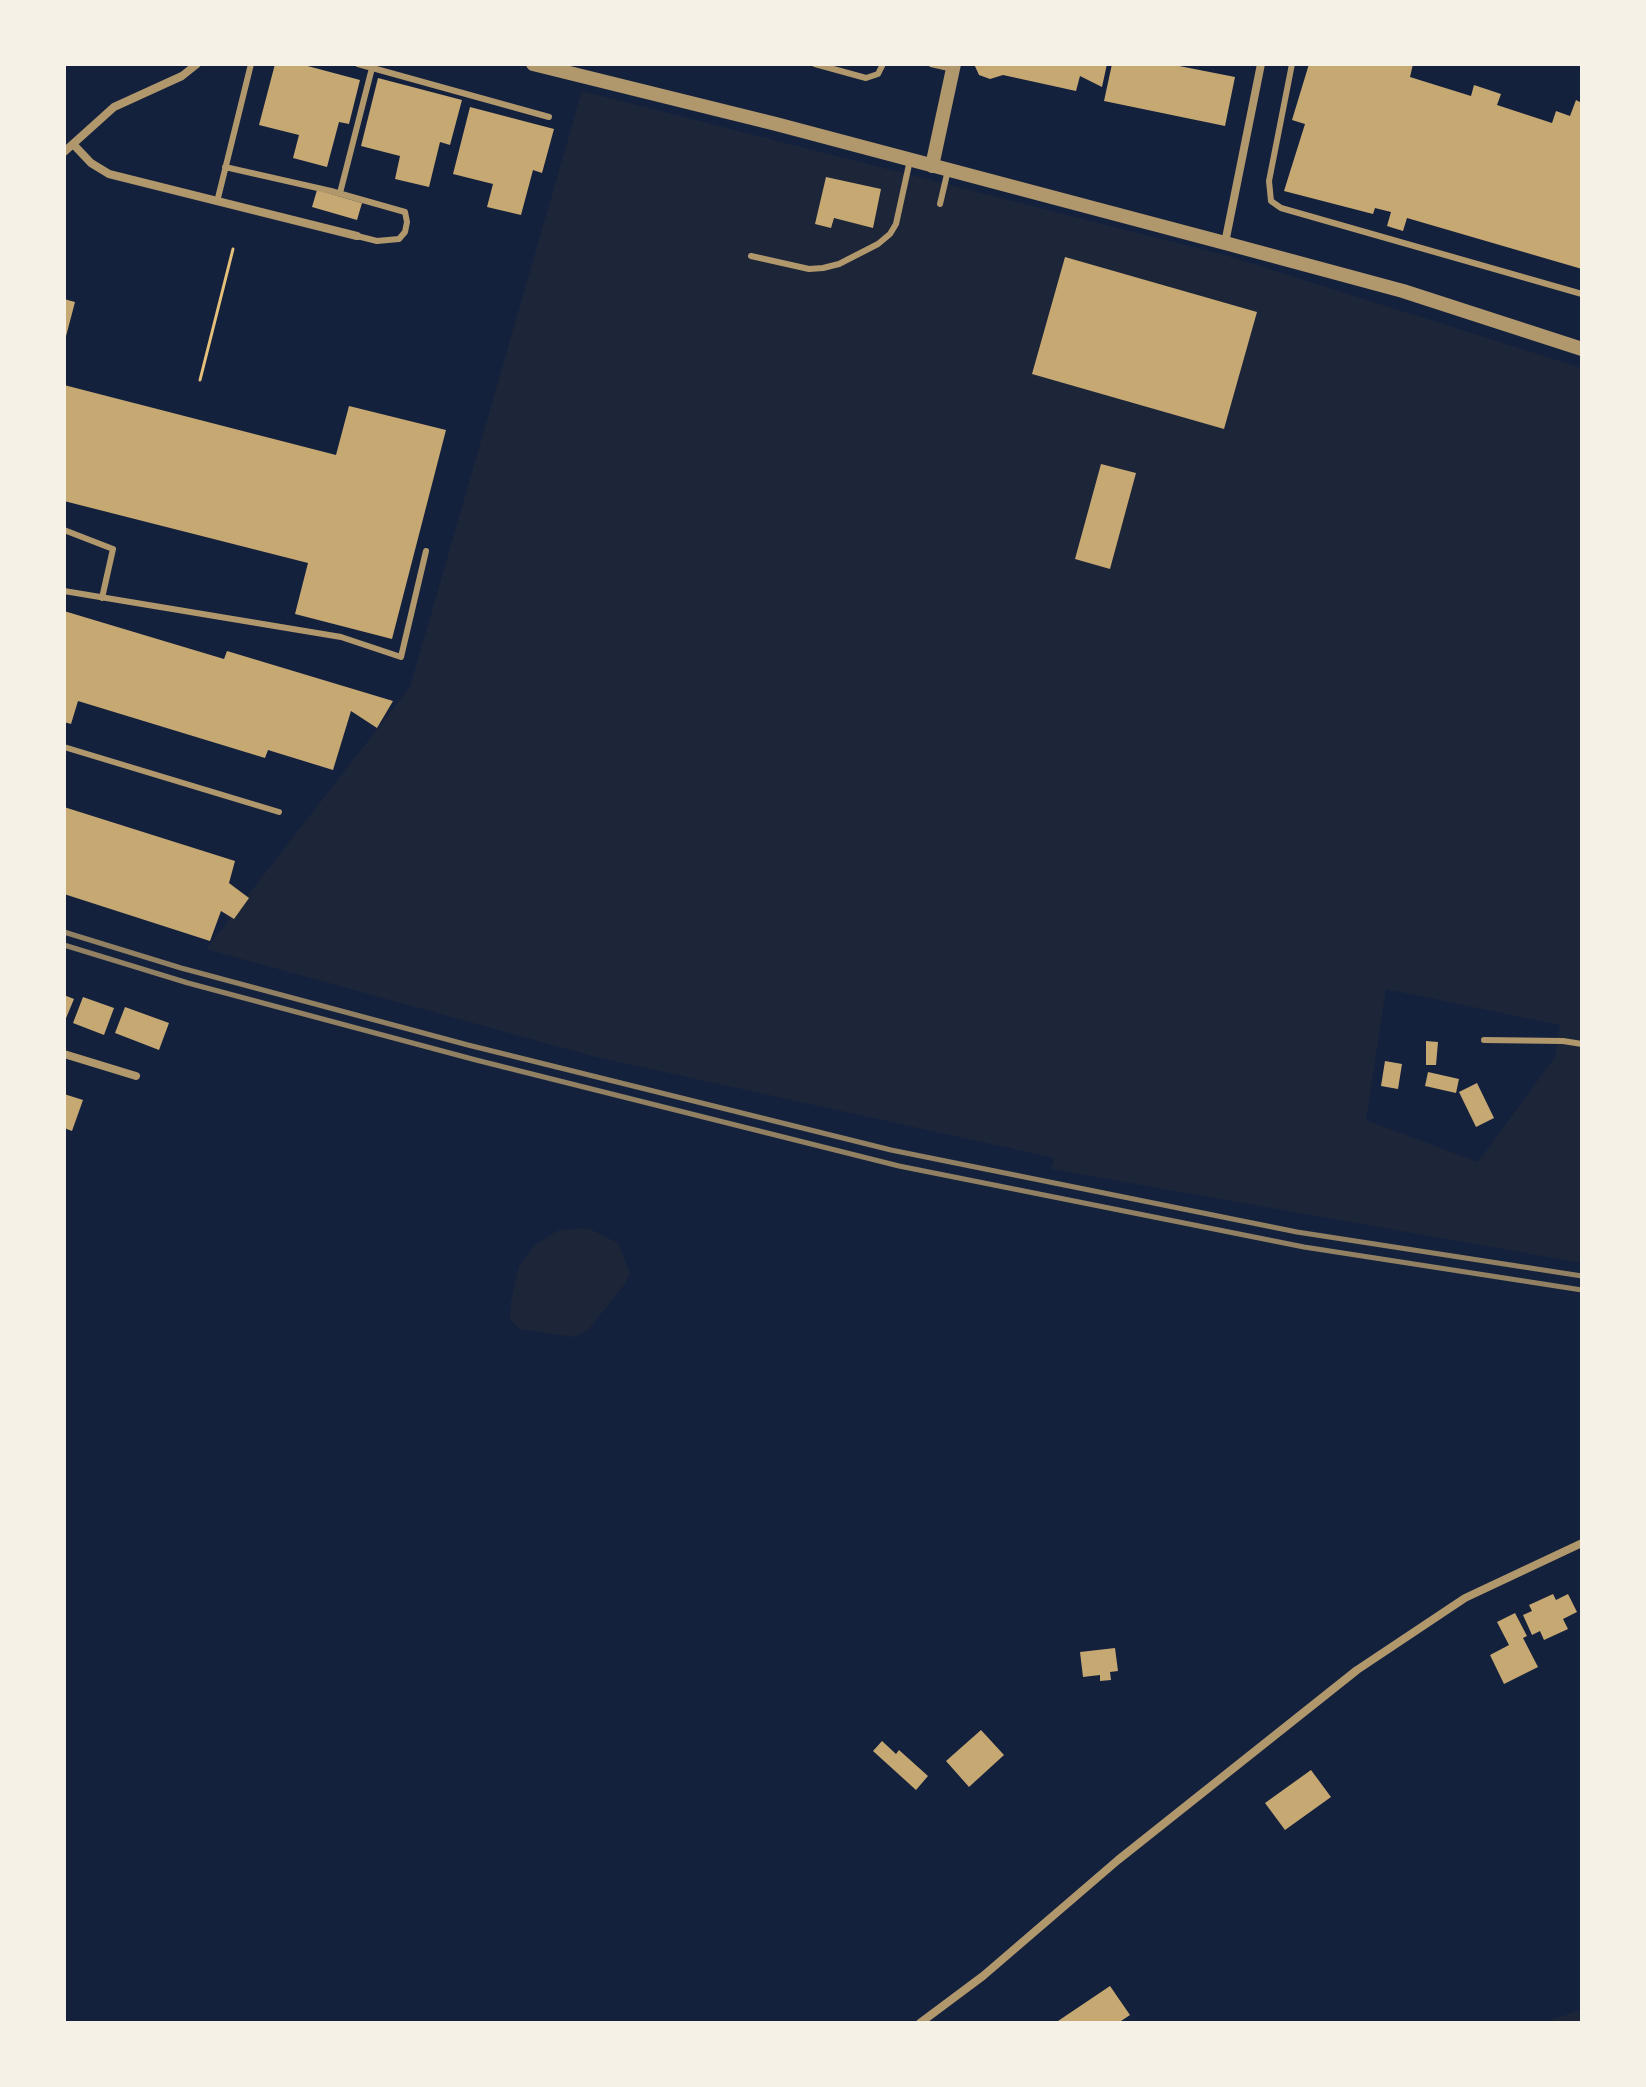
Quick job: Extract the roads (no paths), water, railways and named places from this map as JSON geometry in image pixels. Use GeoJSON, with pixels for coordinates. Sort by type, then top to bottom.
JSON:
{"type":"FeatureCollection","features":[{"type":"Feature","properties":{"kind":"street"},"geometry":{"type":"LineString","coordinates":[[64,152],[114,107],[182,76],[197,64]]}},
{"type":"Feature","properties":{"kind":"street"},"geometry":{"type":"LineString","coordinates":[[533,64],[1403,291],[1582,349]]}},
{"type":"Feature","properties":{"kind":"street"},"geometry":{"type":"LineString","coordinates":[[1225,243],[1261,64]]}},
{"type":"Feature","properties":{"kind":"street"},"geometry":{"type":"LineString","coordinates":[[932,166],[954,67]]}},
{"type":"Feature","properties":{"kind":"street"},"geometry":{"type":"LineString","coordinates":[[73,144],[91,163],[109,174],[357,236]]}},
{"type":"Feature","properties":{"kind":"street"},"geometry":{"type":"LineString","coordinates":[[64,1054],[136,1076]]}},
{"type":"Feature","properties":{"kind":"street"},"geometry":{"type":"LineString","coordinates":[[920,2023],[983,1976],[1118,1860],[1357,1670],[1465,1598],[1582,1543]]}},
{"type":"Feature","properties":{"kind":"lane"},"geometry":{"type":"LineString","coordinates":[[217,202],[251,64]]}},
{"type":"Feature","properties":{"kind":"lane"},"geometry":{"type":"LineString","coordinates":[[358,64],[549,117]]}},
{"type":"Feature","properties":{"kind":"lane"},"geometry":{"type":"LineString","coordinates":[[815,64],[866,78],[878,74],[883,64]]}},
{"type":"Feature","properties":{"kind":"lane"},"geometry":{"type":"LineString","coordinates":[[931,64],[954,67]]}},
{"type":"Feature","properties":{"kind":"lane"},"geometry":{"type":"LineString","coordinates":[[1292,64],[1269,181],[1271,201],[1281,208],[1582,294]]}},
{"type":"Feature","properties":{"kind":"lane"},"geometry":{"type":"LineString","coordinates":[[340,193],[372,68]]}},
{"type":"Feature","properties":{"kind":"lane"},"geometry":{"type":"LineString","coordinates":[[751,256],[809,269],[823,268],[839,264],[878,244],[896,224],[910,160]]}},
{"type":"Feature","properties":{"kind":"lane"},"geometry":{"type":"LineString","coordinates":[[225,167],[340,193],[405,212],[405,232],[399,239],[377,241],[357,236]]}},
{"type":"Feature","properties":{"kind":"lane"},"geometry":{"type":"LineString","coordinates":[[940,204],[948,170]]}},
{"type":"Feature","properties":{"kind":"lane"},"geometry":{"type":"LineString","coordinates":[[64,530],[113,549],[102,598]]}},
{"type":"Feature","properties":{"kind":"lane"},"geometry":{"type":"LineString","coordinates":[[64,591],[341,637],[401,657],[426,551]]}},
{"type":"Feature","properties":{"kind":"lane"},"geometry":{"type":"LineString","coordinates":[[64,747],[279,812]]}},
{"type":"Feature","properties":{"kind":"lane"},"geometry":{"type":"LineString","coordinates":[[1484,1040],[1582,1044]]}},
{"type":"Feature","properties":{"kind":"railway"},"geometry":{"type":"LineString","coordinates":[[64,932],[181,968],[468,1045],[891,1150],[1297,1232],[1582,1276]]}},
{"type":"Feature","properties":{"kind":"railway"},"geometry":{"type":"LineString","coordinates":[[64,945],[188,983],[476,1060],[899,1166],[1304,1247],[1582,1290]]}}]}
